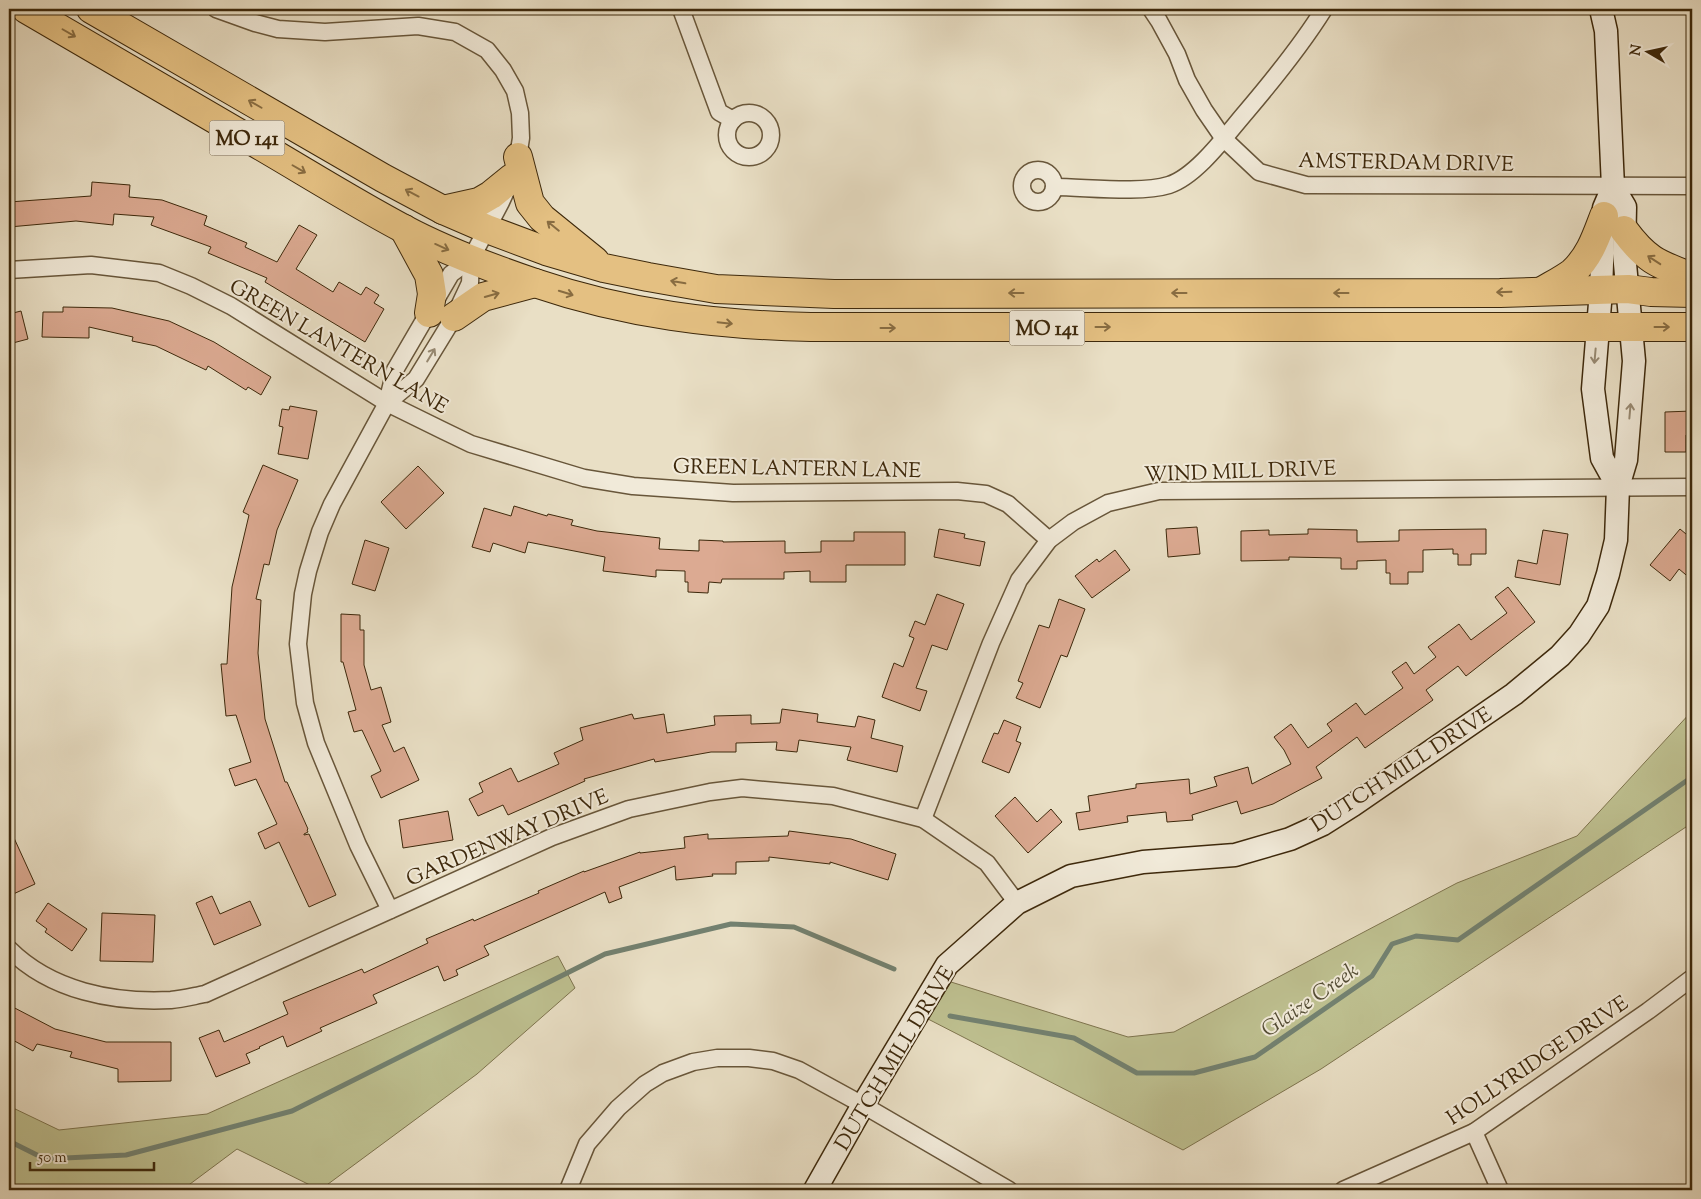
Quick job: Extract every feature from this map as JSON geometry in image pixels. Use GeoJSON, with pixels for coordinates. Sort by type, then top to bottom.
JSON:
{"type":"FeatureCollection","features":[{"type":"Feature","properties":{"kind":"highway","name":"MO 141"},"geometry":{"type":"LineString","coordinates":[[26,9],[404,229],[470,259],[535,283],[572,295],[631,310],[691,320],[752,326],[873,328],[1692,327]]}},
{"type":"Feature","properties":{"kind":"highway","name":"MO 141"},"geometry":{"type":"LineString","coordinates":[[91,9],[383,178],[443,210],[529,246],[604,268],[716,289],[796,293],[1500,293],[1628,289],[1651,292],[1692,292]]}},
{"type":"Feature","properties":{"kind":"highway"},"geometry":{"type":"LineString","coordinates":[[443,210],[479,202],[491,195],[515,168],[530,203],[542,218],[604,268]]}},
{"type":"Feature","properties":{"kind":"highway"},"geometry":{"type":"LineString","coordinates":[[1542,291],[1572,272],[1585,258],[1592,246],[1614,223],[1654,262],[1692,277]]}},
{"type":"Feature","properties":{"kind":"highway"},"geometry":{"type":"LineString","coordinates":[[404,229],[429,275],[432,294],[442,315],[484,297],[535,283]]}},
{"type":"Feature","properties":{"kind":"street"},"geometry":{"type":"LineString","coordinates":[[216,9],[278,29],[326,32],[418,26],[456,32],[487,50],[503,70],[515,91],[520,113],[521,138],[515,168],[487,229],[470,259],[451,274],[442,315],[416,379],[387,403]]}},
{"type":"Feature","properties":{"kind":"street"},"geometry":{"type":"LineString","coordinates":[[681,9],[719,112],[733,120]]}},
{"type":"Feature","properties":{"kind":"street","name":"AMSTERDAM DRIVE"},"geometry":{"type":"LineString","coordinates":[[1151,9],[1178,54],[1187,80],[1204,110],[1224,139],[1259,172],[1306,185],[1692,186]]}},
{"type":"Feature","properties":{"kind":"street"},"geometry":{"type":"LineString","coordinates":[[1054,187],[1150,188],[1170,185],[1186,176],[1224,139],[1276,77],[1305,40],[1324,9]]}},
{"type":"Feature","properties":{"kind":"street","name":"DUTCH MILL DRIVE"},"geometry":{"type":"LineString","coordinates":[[815,1190],[863,1104],[947,965],[1018,902],[1071,876],[1143,862],[1235,855],[1290,839],[1323,824],[1514,694],[1560,656],[1579,635],[1598,606],[1616,540],[1618,487],[1626,460],[1634,361],[1624,253],[1614,223],[1604,208],[1613,187],[1606,31],[1601,9]]}},
{"type":"Feature","properties":{"kind":"street","name":"DUTCH MILL DRIVE"},"geometry":{"type":"LineString","coordinates":[[1614,223],[1601,290],[1593,389],[1602,458],[1618,487]]}},
{"type":"Feature","properties":{"kind":"street"},"geometry":{"type":"LineString","coordinates":[[390,910],[358,845],[316,743],[305,703],[298,644],[306,579],[320,532],[332,504],[387,403],[395,370],[470,283],[470,259]]}},
{"type":"Feature","properties":{"kind":"street","name":"GREEN LANTERN LANE"},"geometry":{"type":"LineString","coordinates":[[9,270],[91,265],[159,274],[191,286],[231,306],[387,403],[471,444],[584,478],[633,486],[733,493],[957,491],[986,494],[1008,504],[1049,540]]}},
{"type":"Feature","properties":{"kind":"street","name":"WIND MILL DRIVE"},"geometry":{"type":"LineString","coordinates":[[923,819],[990,643],[1019,580],[1049,540],[1073,522],[1108,504],[1158,491],[1692,487]]}},
{"type":"Feature","properties":{"kind":"street","name":"GARDENWAY DRIVE"},"geometry":{"type":"LineString","coordinates":[[9,949],[19,959],[48,978],[90,994],[134,999],[172,1000],[205,994],[552,837],[629,809],[710,792],[742,788],[833,796],[923,819],[988,863],[1018,902]]}},
{"type":"Feature","properties":{"kind":"street","name":"HOLLYRIDGE DRIVE"},"geometry":{"type":"LineString","coordinates":[[1343,1190],[1474,1132],[1648,1011],[1692,978]]}},
{"type":"Feature","properties":{"kind":"street"},"geometry":{"type":"LineString","coordinates":[[568,1190],[587,1144],[618,1108],[645,1084],[663,1073],[693,1062],[717,1058],[749,1058],[773,1061],[799,1070],[863,1104],[1009,1190]]}},
{"type":"Feature","properties":{"kind":"street"},"geometry":{"type":"LineString","coordinates":[[1474,1132],[1500,1190]]}},
{"type":"Feature","properties":{"kind":"green space"},"geometry":{"type":"Polygon","coordinates":[[[1692,711],[1692,823],[1321,1069],[1183,1150],[928,1019],[951,982],[1128,1037],[1174,1032],[1457,883],[1577,836],[1692,711]]]}},
{"type":"Feature","properties":{"kind":"green space"},"geometry":{"type":"Polygon","coordinates":[[[558,956],[575,988],[477,1074],[320,1190],[237,1149],[182,1190],[9,1190],[9,1106],[59,1130],[207,1114],[558,956]]]}},
{"type":"Feature","properties":{"kind":"building"},"geometry":{"type":"Polygon","coordinates":[[[92,182],[130,185],[129,197],[162,200],[207,216],[204,225],[247,243],[245,247],[277,262],[299,225],[317,235],[296,269],[333,292],[339,282],[361,295],[366,287],[379,295],[374,303],[384,309],[365,342],[265,282],[267,278],[208,253],[211,247],[151,225],[154,217],[114,214],[113,225],[76,221],[9,227],[9,202],[91,196],[92,182]]]}},
{"type":"Feature","properties":{"kind":"building"},"geometry":{"type":"Polygon","coordinates":[[[63,307],[112,308],[169,321],[214,342],[271,377],[261,395],[248,387],[246,390],[208,366],[206,370],[156,346],[132,341],[133,337],[89,327],[89,338],[42,337],[43,312],[63,312],[63,307]]]}},
{"type":"Feature","properties":{"kind":"building"},"geometry":{"type":"Polygon","coordinates":[[[21,311],[28,339],[9,344],[9,314],[21,311]]]}},
{"type":"Feature","properties":{"kind":"building"},"geometry":{"type":"Polygon","coordinates":[[[290,406],[317,411],[308,459],[278,454],[283,427],[279,426],[282,409],[289,410],[290,406]]]}},
{"type":"Feature","properties":{"kind":"building"},"geometry":{"type":"Polygon","coordinates":[[[1692,411],[1692,435],[1686,435],[1686,452],[1665,452],[1665,412],[1692,411]]]}},
{"type":"Feature","properties":{"kind":"building"},"geometry":{"type":"Polygon","coordinates":[[[263,465],[298,480],[277,530],[269,565],[264,564],[256,599],[261,600],[258,653],[265,719],[285,782],[287,782],[308,829],[308,832],[304,835],[309,834],[336,895],[309,907],[279,842],[265,849],[258,833],[277,824],[256,779],[235,786],[229,769],[251,762],[236,715],[226,716],[221,664],[227,664],[232,587],[249,515],[243,512],[263,465]]]}},
{"type":"Feature","properties":{"kind":"building"},"geometry":{"type":"Polygon","coordinates":[[[418,466],[444,493],[406,529],[381,502],[418,466]]]}},
{"type":"Feature","properties":{"kind":"building"},"geometry":{"type":"Polygon","coordinates":[[[514,506],[547,516],[548,514],[573,520],[571,525],[597,531],[660,538],[659,549],[699,551],[699,540],[723,542],[785,541],[785,553],[821,552],[821,541],[854,541],[854,532],[905,532],[905,565],[846,565],[846,582],[810,582],[810,571],[784,572],[784,579],[722,579],[721,583],[709,582],[708,593],[688,592],[688,582],[685,582],[685,571],[656,570],[656,577],[603,571],[605,557],[528,542],[525,553],[493,543],[490,552],[472,547],[484,508],[511,516],[514,506]]]}},
{"type":"Feature","properties":{"kind":"building"},"geometry":{"type":"Polygon","coordinates":[[[1197,527],[1200,554],[1168,557],[1166,529],[1197,527]]]}},
{"type":"Feature","properties":{"kind":"building"},"geometry":{"type":"Polygon","coordinates":[[[939,529],[965,534],[964,538],[985,542],[980,566],[934,557],[939,529]]]}},
{"type":"Feature","properties":{"kind":"building"},"geometry":{"type":"Polygon","coordinates":[[[1308,529],[1357,530],[1357,542],[1399,541],[1399,530],[1486,529],[1486,554],[1471,554],[1471,565],[1458,565],[1458,554],[1453,554],[1453,549],[1423,550],[1423,572],[1408,572],[1408,584],[1390,584],[1390,573],[1386,573],[1386,560],[1357,561],[1357,569],[1341,569],[1341,558],[1289,557],[1289,560],[1241,561],[1241,531],[1269,530],[1269,535],[1308,534],[1308,529]]]}},
{"type":"Feature","properties":{"kind":"building"},"geometry":{"type":"Polygon","coordinates":[[[1680,529],[1692,539],[1692,580],[1679,569],[1670,581],[1650,565],[1680,529]]]}},
{"type":"Feature","properties":{"kind":"building"},"geometry":{"type":"Polygon","coordinates":[[[1543,530],[1568,534],[1560,585],[1515,577],[1518,560],[1537,564],[1543,530]]]}},
{"type":"Feature","properties":{"kind":"building"},"geometry":{"type":"Polygon","coordinates":[[[365,540],[389,548],[375,591],[352,584],[365,540]]]}},
{"type":"Feature","properties":{"kind":"building"},"geometry":{"type":"Polygon","coordinates":[[[1115,550],[1130,570],[1092,598],[1075,576],[1097,559],[1099,562],[1115,550]]]}},
{"type":"Feature","properties":{"kind":"building"},"geometry":{"type":"Polygon","coordinates":[[[1508,587],[1535,622],[1466,676],[1458,666],[1426,690],[1433,700],[1365,748],[1357,737],[1316,767],[1322,778],[1273,804],[1241,814],[1237,801],[1192,815],[1193,820],[1167,822],[1166,812],[1127,816],[1128,822],[1079,830],[1076,813],[1090,811],[1088,796],[1136,788],[1136,784],[1189,779],[1190,794],[1217,786],[1214,777],[1248,767],[1252,784],[1291,764],[1284,750],[1274,737],[1291,724],[1308,748],[1332,731],[1327,724],[1356,703],[1365,715],[1403,688],[1392,672],[1406,662],[1414,674],[1436,657],[1428,647],[1459,624],[1471,640],[1507,613],[1495,597],[1508,587]]]}},
{"type":"Feature","properties":{"kind":"building"},"geometry":{"type":"Polygon","coordinates":[[[937,594],[964,604],[947,650],[932,645],[916,688],[927,691],[920,711],[882,697],[894,663],[903,667],[914,638],[909,636],[915,621],[925,625],[937,594]]]}},
{"type":"Feature","properties":{"kind":"building"},"geometry":{"type":"Polygon","coordinates":[[[1059,599],[1085,609],[1067,657],[1061,655],[1040,708],[1016,698],[1023,683],[1018,681],[1039,625],[1049,628],[1059,599]]]}},
{"type":"Feature","properties":{"kind":"building"},"geometry":{"type":"Polygon","coordinates":[[[341,614],[360,615],[360,630],[364,630],[364,665],[371,690],[381,687],[391,722],[382,725],[394,752],[404,747],[419,780],[381,798],[371,776],[381,771],[362,730],[354,732],[348,712],[356,710],[343,662],[341,662],[341,614]]]}},
{"type":"Feature","properties":{"kind":"building"},"geometry":{"type":"Polygon","coordinates":[[[782,709],[818,714],[817,722],[855,727],[858,716],[875,720],[871,738],[903,746],[897,772],[847,760],[851,747],[799,740],[797,752],[776,750],[777,742],[736,743],[736,752],[711,752],[655,762],[654,759],[584,779],[585,781],[508,815],[503,805],[478,816],[469,799],[483,792],[479,783],[511,768],[518,782],[559,764],[554,753],[583,740],[580,728],[632,714],[634,719],[664,714],[667,733],[715,725],[714,716],[751,715],[751,724],[780,723],[782,709]]]}},
{"type":"Feature","properties":{"kind":"building"},"geometry":{"type":"Polygon","coordinates":[[[1004,720],[1021,727],[1016,741],[1021,743],[1009,773],[982,762],[994,733],[998,734],[1004,720]]]}},
{"type":"Feature","properties":{"kind":"building"},"geometry":{"type":"Polygon","coordinates":[[[1015,797],[1037,822],[1051,809],[1062,822],[1028,853],[995,816],[1015,797]]]}},
{"type":"Feature","properties":{"kind":"building"},"geometry":{"type":"Polygon","coordinates":[[[448,811],[453,840],[403,848],[399,820],[448,811]]]}},
{"type":"Feature","properties":{"kind":"building"},"geometry":{"type":"Polygon","coordinates":[[[9,827],[35,884],[9,896],[9,827]]]}},
{"type":"Feature","properties":{"kind":"building"},"geometry":{"type":"Polygon","coordinates":[[[789,831],[851,839],[896,854],[888,880],[830,862],[830,864],[769,857],[769,861],[736,862],[736,874],[712,874],[713,876],[676,880],[675,866],[619,887],[622,898],[609,903],[605,892],[484,946],[489,955],[456,970],[458,975],[444,981],[438,966],[373,995],[377,1003],[320,1028],[322,1031],[287,1047],[283,1036],[259,1047],[246,1054],[250,1063],[216,1077],[199,1038],[219,1030],[224,1042],[252,1030],[288,1014],[283,1002],[362,969],[364,973],[428,943],[426,939],[473,919],[474,921],[584,871],[640,852],[685,848],[684,837],[708,834],[708,839],[788,836],[789,831]]]}},
{"type":"Feature","properties":{"kind":"building"},"geometry":{"type":"Polygon","coordinates":[[[212,896],[220,914],[250,901],[261,925],[214,945],[196,903],[212,896]]]}},
{"type":"Feature","properties":{"kind":"building"},"geometry":{"type":"Polygon","coordinates":[[[48,903],[87,929],[72,951],[45,932],[47,929],[36,921],[48,903]]]}},
{"type":"Feature","properties":{"kind":"building"},"geometry":{"type":"Polygon","coordinates":[[[102,913],[155,915],[153,962],[100,961],[102,913]]]}},
{"type":"Feature","properties":{"kind":"building"},"geometry":{"type":"Polygon","coordinates":[[[9,1005],[55,1029],[106,1042],[171,1042],[171,1081],[118,1082],[118,1069],[70,1057],[72,1052],[37,1044],[33,1051],[9,1038],[9,1005]]]}},
{"type":"Feature","properties":{"kind":"waterway","name":"Glaize Creek"},"geometry":{"type":"LineString","coordinates":[[950,1016],[1074,1038],[1137,1073],[1194,1073],[1255,1057],[1372,976],[1392,944],[1416,936],[1458,940],[1692,777]]}},
{"type":"Feature","properties":{"kind":"waterway"},"geometry":{"type":"LineString","coordinates":[[9,1141],[45,1159],[126,1155],[292,1111],[605,954],[731,924],[794,927],[894,969]]}}]}
